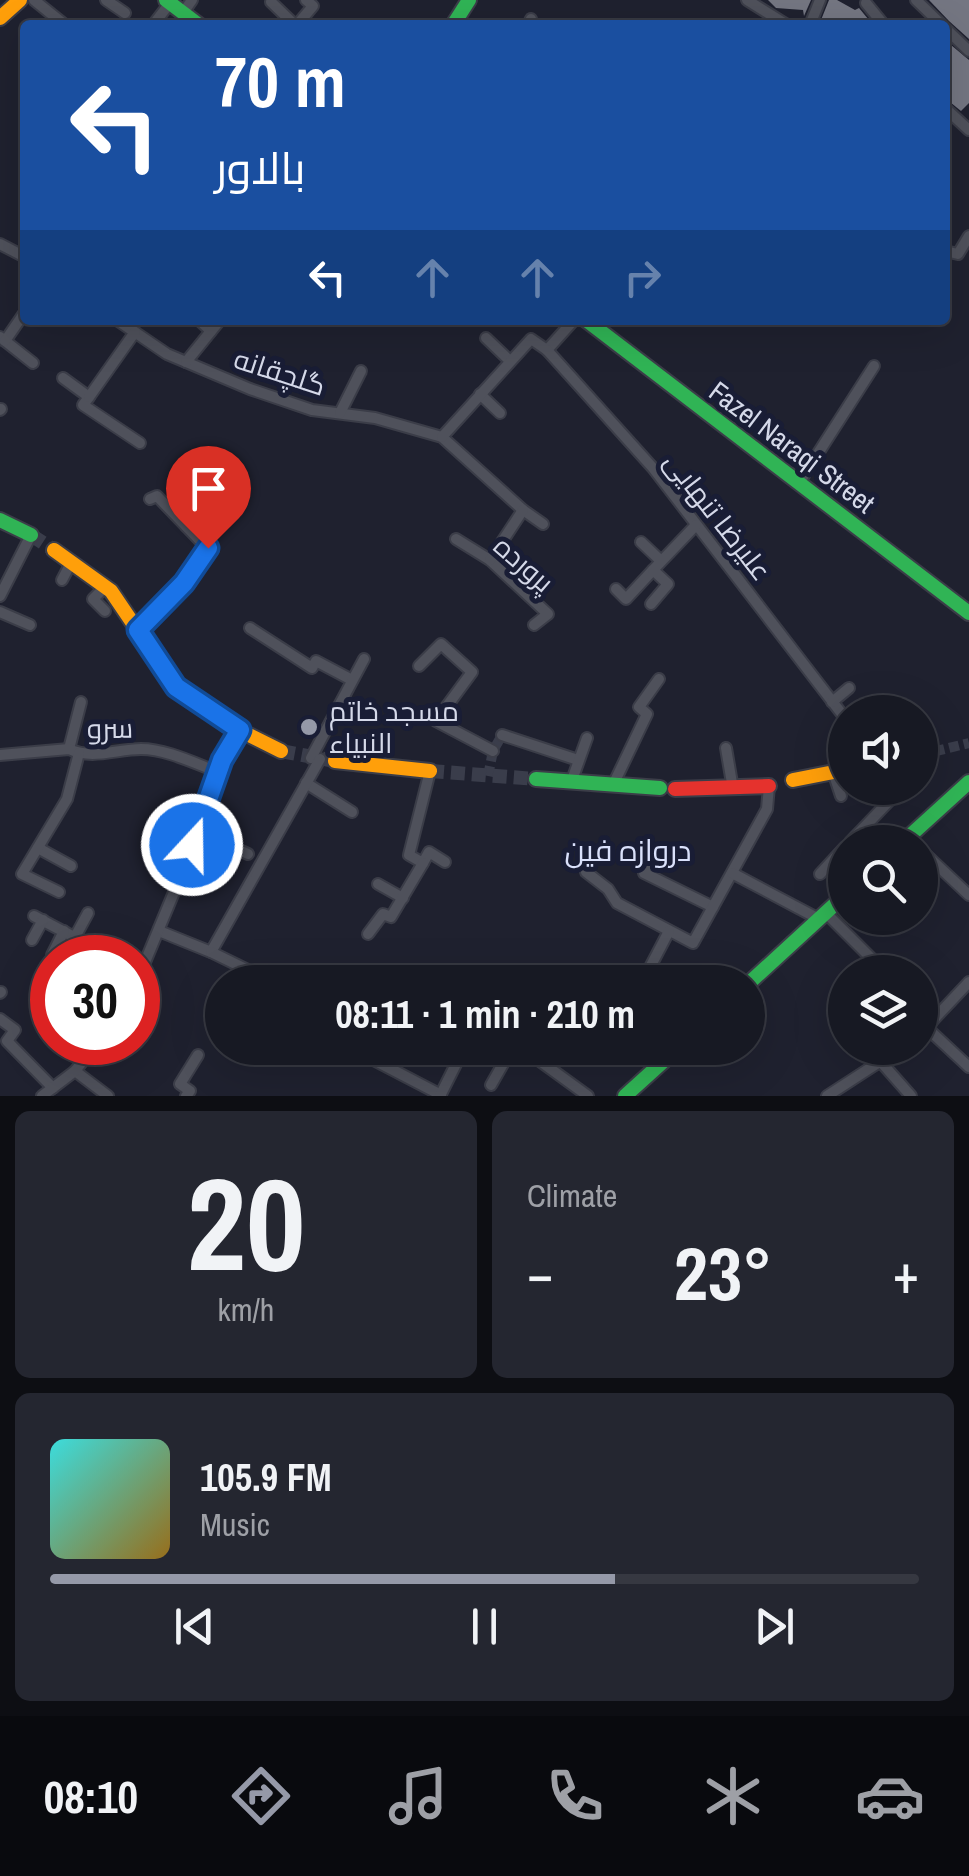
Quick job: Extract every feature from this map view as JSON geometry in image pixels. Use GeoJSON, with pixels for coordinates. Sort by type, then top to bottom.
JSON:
{"type":"FeatureCollection","features":[{"type":"Feature","properties":{"kind":"main road"},"geometry":{"type":"LineString","coordinates":[[0,18],[20,0]]}},
{"type":"Feature","properties":{"kind":"main road","name":"Fazel Naraqi Street"},"geometry":{"type":"LineString","coordinates":[[593,325],[969,613]]}},
{"type":"Feature","properties":{"kind":"main road"},"geometry":{"type":"LineString","coordinates":[[0,520],[31,535]]}},
{"type":"Feature","properties":{"kind":"main road"},"geometry":{"type":"LineString","coordinates":[[54,550],[106,586],[176,687],[240,730],[281,751]]}},
{"type":"Feature","properties":{"kind":"main road"},"geometry":{"type":"LineString","coordinates":[[322,760],[430,771]]}},
{"type":"Feature","properties":{"kind":"main road"},"geometry":{"type":"LineString","coordinates":[[793,780],[828,773]]}},
{"type":"Feature","properties":{"kind":"main road"},"geometry":{"type":"LineString","coordinates":[[536,779],[667,788],[768,786]]}},
{"type":"Feature","properties":{"kind":"main road"},"geometry":{"type":"LineString","coordinates":[[925,825],[969,782]]}},
{"type":"Feature","properties":{"kind":"main road"},"geometry":{"type":"LineString","coordinates":[[765,968],[828,911]]}},
{"type":"Feature","properties":{"kind":"main road"},"geometry":{"type":"LineString","coordinates":[[625,1096],[659,1065]]}},
{"type":"Feature","properties":{"kind":"street"},"geometry":{"type":"LineString","coordinates":[[34,0],[59,20]]}},
{"type":"Feature","properties":{"kind":"street"},"geometry":{"type":"LineString","coordinates":[[300,20],[313,6],[306,0]]}},
{"type":"Feature","properties":{"kind":"street"},"geometry":{"type":"LineString","coordinates":[[747,0],[780,20]]}},
{"type":"Feature","properties":{"kind":"street"},"geometry":{"type":"LineString","coordinates":[[916,0],[938,20]]}},
{"type":"Feature","properties":{"kind":"street"},"geometry":{"type":"LineString","coordinates":[[272,2],[291,20]]}},
{"type":"Feature","properties":{"kind":"street"},"geometry":{"type":"LineString","coordinates":[[950,32],[969,51]]}},
{"type":"Feature","properties":{"kind":"street"},"geometry":{"type":"LineString","coordinates":[[950,113],[969,130]]}},
{"type":"Feature","properties":{"kind":"street"},"geometry":{"type":"LineString","coordinates":[[950,253],[958,254],[969,236]]}},
{"type":"Feature","properties":{"kind":"street"},"geometry":{"type":"LineString","coordinates":[[20,318],[2,339],[33,363]]}},
{"type":"Feature","properties":{"kind":"street","name":"گلچقانه"},"geometry":{"type":"LineString","coordinates":[[124,325],[167,354],[312,410],[376,418],[442,437]]}},
{"type":"Feature","properties":{"kind":"street"},"geometry":{"type":"LineString","coordinates":[[204,325],[211,331]]}},
{"type":"Feature","properties":{"kind":"street"},"geometry":{"type":"LineString","coordinates":[[186,362],[216,325]]}},
{"type":"Feature","properties":{"kind":"street"},"geometry":{"type":"LineString","coordinates":[[543,524],[442,437],[531,338],[547,350],[570,325]]}},
{"type":"Feature","properties":{"kind":"street"},"geometry":{"type":"LineString","coordinates":[[135,332],[82,406],[140,442]]}},
{"type":"Feature","properties":{"kind":"street"},"geometry":{"type":"LineString","coordinates":[[486,338],[510,361]]}},
{"type":"Feature","properties":{"kind":"street","name":"علیرضا تنهایی"},"geometry":{"type":"LineString","coordinates":[[547,350],[653,468],[828,697]]}},
{"type":"Feature","properties":{"kind":"street"},"geometry":{"type":"LineString","coordinates":[[799,483],[874,366]]}},
{"type":"Feature","properties":{"kind":"street"},"geometry":{"type":"LineString","coordinates":[[340,414],[361,370]]}},
{"type":"Feature","properties":{"kind":"street"},"geometry":{"type":"LineString","coordinates":[[63,378],[89,396]]}},
{"type":"Feature","properties":{"kind":"street"},"geometry":{"type":"LineString","coordinates":[[480,394],[500,413]]}},
{"type":"Feature","properties":{"kind":"street"},"geometry":{"type":"LineString","coordinates":[[138,630],[184,583],[208,548],[157,496],[150,499]]}},
{"type":"Feature","properties":{"kind":"street"},"geometry":{"type":"LineString","coordinates":[[186,526],[203,498]]}},
{"type":"Feature","properties":{"kind":"street"},"geometry":{"type":"LineString","coordinates":[[490,560],[523,510]]}},
{"type":"Feature","properties":{"kind":"street"},"geometry":{"type":"LineString","coordinates":[[616,589],[626,598],[696,524]]}},
{"type":"Feature","properties":{"kind":"street"},"geometry":{"type":"LineString","coordinates":[[0,596],[31,535]]}},
{"type":"Feature","properties":{"kind":"street","name":"پرورده"},"geometry":{"type":"LineString","coordinates":[[456,539],[490,560],[548,614],[534,624]]}},
{"type":"Feature","properties":{"kind":"street"},"geometry":{"type":"LineString","coordinates":[[641,542],[660,560]]}},
{"type":"Feature","properties":{"kind":"street"},"geometry":{"type":"LineString","coordinates":[[62,580],[72,561]]}},
{"type":"Feature","properties":{"kind":"street"},"geometry":{"type":"LineString","coordinates":[[650,604],[668,584],[653,570]]}},
{"type":"Feature","properties":{"kind":"street"},"geometry":{"type":"LineString","coordinates":[[105,611],[93,600],[106,586]]}},
{"type":"Feature","properties":{"kind":"street"},"geometry":{"type":"LineString","coordinates":[[0,612],[30,625]]}},
{"type":"Feature","properties":{"kind":"street"},"geometry":{"type":"LineString","coordinates":[[250,628],[312,668],[316,661],[352,680]]}},
{"type":"Feature","properties":{"kind":"street"},"geometry":{"type":"LineString","coordinates":[[419,666],[441,644],[472,672],[436,721],[492,751]]}},
{"type":"Feature","properties":{"kind":"street"},"geometry":{"type":"LineString","coordinates":[[210,952],[322,760],[352,680],[364,659]]}},
{"type":"Feature","properties":{"kind":"street"},"geometry":{"type":"LineString","coordinates":[[614,782],[647,714],[639,707],[658,679]]}},
{"type":"Feature","properties":{"kind":"street"},"geometry":{"type":"LineString","coordinates":[[840,695],[849,688]]}},
{"type":"Feature","properties":{"kind":"street"},"geometry":{"type":"LineString","coordinates":[[59,892],[22,874],[67,800],[82,702]]}},
{"type":"Feature","properties":{"kind":"street"},"geometry":{"type":"LineString","coordinates":[[157,935],[218,772],[240,730]]}},
{"type":"Feature","properties":{"kind":"street"},"geometry":{"type":"LineString","coordinates":[[502,735],[578,760]]}},
{"type":"Feature","properties":{"kind":"street"},"geometry":{"type":"LineString","coordinates":[[572,780],[587,738]]}},
{"type":"Feature","properties":{"kind":"street"},"geometry":{"type":"LineString","coordinates":[[726,748],[733,789]]}},
{"type":"Feature","properties":{"kind":"street","name":"سرو"},"geometry":{"type":"LineString","coordinates":[[0,755],[145,749],[218,772]]}},
{"type":"Feature","properties":{"kind":"street"},"geometry":{"type":"LineString","coordinates":[[422,863],[409,855],[430,771]]}},
{"type":"Feature","properties":{"kind":"street"},"geometry":{"type":"LineString","coordinates":[[306,783],[352,812]]}},
{"type":"Feature","properties":{"kind":"street"},"geometry":{"type":"LineString","coordinates":[[586,872],[608,889],[617,903],[694,942],[768,809],[768,786]]}},
{"type":"Feature","properties":{"kind":"street"},"geometry":{"type":"LineString","coordinates":[[866,825],[885,805]]}},
{"type":"Feature","properties":{"kind":"street"},"geometry":{"type":"LineString","coordinates":[[198,832],[248,854]]}},
{"type":"Feature","properties":{"kind":"street"},"geometry":{"type":"LineString","coordinates":[[38,848],[71,866]]}},
{"type":"Feature","properties":{"kind":"street"},"geometry":{"type":"LineString","coordinates":[[368,934],[383,914],[391,917],[429,852],[445,862]]}},
{"type":"Feature","properties":{"kind":"street"},"geometry":{"type":"LineString","coordinates":[[651,857],[644,873],[713,907]]}},
{"type":"Feature","properties":{"kind":"street"},"geometry":{"type":"LineString","coordinates":[[820,874],[828,865]]}},
{"type":"Feature","properties":{"kind":"street"},"geometry":{"type":"LineString","coordinates":[[938,866],[969,894]]}},
{"type":"Feature","properties":{"kind":"street"},"geometry":{"type":"LineString","coordinates":[[732,873],[822,916],[866,955]]}},
{"type":"Feature","properties":{"kind":"street"},"geometry":{"type":"LineString","coordinates":[[378,884],[403,898]]}},
{"type":"Feature","properties":{"kind":"street"},"geometry":{"type":"LineString","coordinates":[[76,935],[88,913]]}},
{"type":"Feature","properties":{"kind":"street"},"geometry":{"type":"LineString","coordinates":[[33,935],[38,918],[71,935]]}},
{"type":"Feature","properties":{"kind":"street"},"geometry":{"type":"LineString","coordinates":[[651,965],[669,930]]}},
{"type":"Feature","properties":{"kind":"street"},"geometry":{"type":"LineString","coordinates":[[62,935],[64,931]]}},
{"type":"Feature","properties":{"kind":"street"},"geometry":{"type":"LineString","coordinates":[[159,931],[236,965]]}},
{"type":"Feature","properties":{"kind":"street"},"geometry":{"type":"LineString","coordinates":[[938,1016],[969,982]]}},
{"type":"Feature","properties":{"kind":"street"},"geometry":{"type":"LineString","coordinates":[[0,1020],[15,1030],[3,1045],[52,1088]]}},
{"type":"Feature","properties":{"kind":"street"},"geometry":{"type":"LineString","coordinates":[[938,1042],[969,1067]]}},
{"type":"Feature","properties":{"kind":"street"},"geometry":{"type":"LineString","coordinates":[[186,1096],[190,1091],[180,1084],[198,1055]]}},
{"type":"Feature","properties":{"kind":"street"},"geometry":{"type":"LineString","coordinates":[[42,1096],[80,1065]]}},
{"type":"Feature","properties":{"kind":"street"},"geometry":{"type":"LineString","coordinates":[[383,1065],[440,1096],[456,1065]]}},
{"type":"Feature","properties":{"kind":"street"},"geometry":{"type":"LineString","coordinates":[[490,1085],[502,1065]]}},
{"type":"Feature","properties":{"kind":"street"},"geometry":{"type":"LineString","coordinates":[[545,1065],[588,1096]]}},
{"type":"Feature","properties":{"kind":"street"},"geometry":{"type":"LineString","coordinates":[[831,1095],[876,1065]]}},
{"type":"Feature","properties":{"kind":"street"},"geometry":{"type":"LineString","coordinates":[[884,1065],[911,1096]]}},
{"type":"Feature","properties":{"kind":"street"},"geometry":{"type":"LineString","coordinates":[[75,1071],[108,1096]]}},
{"type":"Feature","properties":{"kind":"building"},"geometry":{"type":"Polygon","coordinates":[[[768,0],[811,0],[804,16],[803,10],[776,8],[768,0]]]}},
{"type":"Feature","properties":{"kind":"building"},"geometry":{"type":"Polygon","coordinates":[[[829,0],[837,0],[855,10],[859,8],[869,20],[821,20],[829,0]]]}},
{"type":"Feature","properties":{"kind":"building"},"geometry":{"type":"Polygon","coordinates":[[[929,0],[969,0],[969,39],[929,0]]]}},
{"type":"Feature","properties":{"kind":"building"},"geometry":{"type":"Polygon","coordinates":[[[950,44],[969,60],[969,103],[961,111],[950,102],[950,44]]]}},
{"type":"Feature","properties":{"kind":"tunnel"},"geometry":{"type":"LineString","coordinates":[[31,535],[54,550]]}},
{"type":"Feature","properties":{"kind":"tunnel"},"geometry":{"type":"LineString","coordinates":[[488,776],[493,751],[502,735]]}},
{"type":"Feature","properties":{"kind":"tunnel"},"geometry":{"type":"LineString","coordinates":[[938,751],[969,743]]}},
{"type":"Feature","properties":{"kind":"tunnel"},"geometry":{"type":"LineString","coordinates":[[281,751],[335,761]]}},
{"type":"Feature","properties":{"kind":"tunnel"},"geometry":{"type":"LineString","coordinates":[[430,771],[536,779]]}},
{"type":"Feature","properties":{"kind":"traffic: fast"},"geometry":{"type":"LineString","coordinates":[[166,0],[192,20]]}},
{"type":"Feature","properties":{"kind":"traffic: fast"},"geometry":{"type":"LineString","coordinates":[[456,20],[469,0]]}},
{"type":"Feature","properties":{"kind":"traffic: fast"},"geometry":{"type":"LineString","coordinates":[[593,325],[969,613]]}},
{"type":"Feature","properties":{"kind":"traffic: fast"},"geometry":{"type":"LineString","coordinates":[[0,520],[31,535]]}},
{"type":"Feature","properties":{"kind":"traffic: fast"},"geometry":{"type":"LineString","coordinates":[[536,779],[660,788]]}},
{"type":"Feature","properties":{"kind":"traffic: fast"},"geometry":{"type":"LineString","coordinates":[[922,825],[969,782]]}},
{"type":"Feature","properties":{"kind":"traffic: fast"},"geometry":{"type":"LineString","coordinates":[[765,968],[828,911]]}},
{"type":"Feature","properties":{"kind":"traffic: fast"},"geometry":{"type":"LineString","coordinates":[[625,1096],[659,1065]]}},
{"type":"Feature","properties":{"kind":"traffic: slow"},"geometry":{"type":"LineString","coordinates":[[0,18],[20,0]]}},
{"type":"Feature","properties":{"kind":"traffic: slow"},"geometry":{"type":"LineString","coordinates":[[54,550],[111,591],[176,687],[239,730],[281,751]]}},
{"type":"Feature","properties":{"kind":"traffic: slow"},"geometry":{"type":"LineString","coordinates":[[335,761],[430,771]]}},
{"type":"Feature","properties":{"kind":"traffic: slow"},"geometry":{"type":"LineString","coordinates":[[793,780],[828,773]]}},
{"type":"Feature","properties":{"kind":"traffic: jam"},"geometry":{"type":"LineString","coordinates":[[675,789],[769,786]]}},
{"type":"Feature","properties":{"kind":"place","name":"مسجد خاتم النبیاء"},"geometry":{"type":"Point","coordinates":[309,727]}},
{"type":"Feature","properties":{"kind":"district","name":"دروازه فین"},"geometry":{"type":"Point","coordinates":[628,851]}},
{"type":"Feature","properties":{"kind":"route"},"geometry":{"type":"LineString","coordinates":[[192,845],[222,760],[240,730],[176,687],[138,630],[184,583],[208,548]]}}]}
